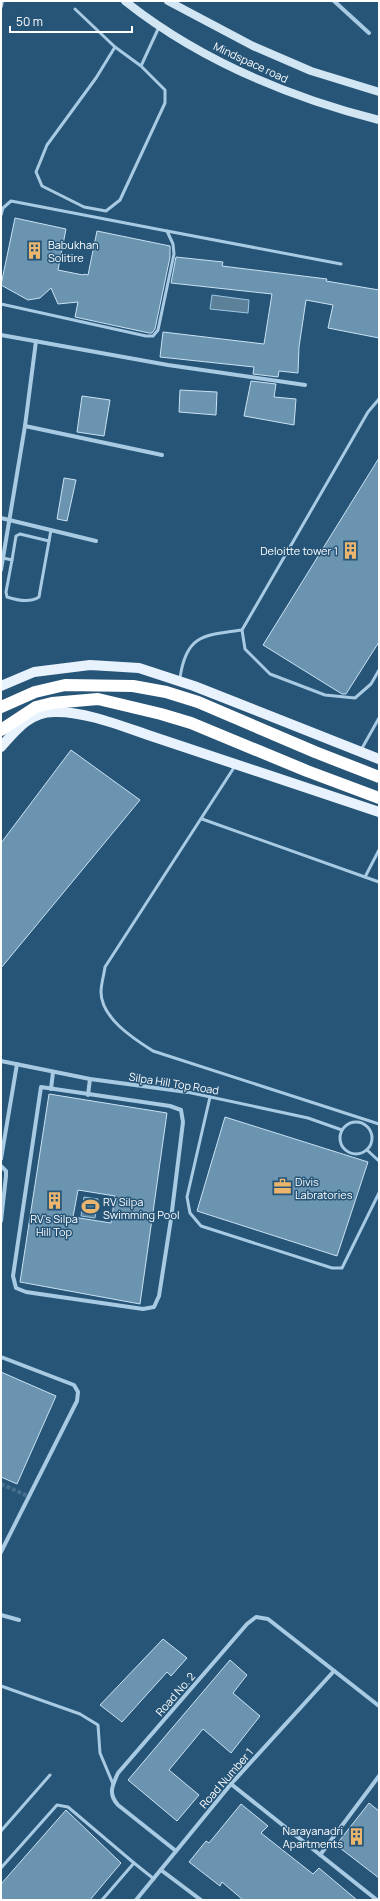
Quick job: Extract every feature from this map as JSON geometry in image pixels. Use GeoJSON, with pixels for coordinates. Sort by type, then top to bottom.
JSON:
{"type":"FeatureCollection","features":[{"type":"Feature","properties":{"kind":"highway"},"geometry":{"type":"LineString","coordinates":[[1,707],[34,692],[65,685],[133,686],[166,692],[198,702],[315,752],[379,777]]}},
{"type":"Feature","properties":{"kind":"highway"},"geometry":{"type":"LineString","coordinates":[[1,730],[36,707],[52,703],[98,699],[161,714],[191,723],[307,771],[379,798]]}},
{"type":"Feature","properties":{"kind":"main road","name":"Mindspace road"},"geometry":{"type":"LineString","coordinates":[[125,1],[178,38],[243,73],[305,98],[379,120]]}},
{"type":"Feature","properties":{"kind":"main road","name":"Mindspace road"},"geometry":{"type":"LineString","coordinates":[[168,1],[253,46],[311,71],[379,92]]}},
{"type":"Feature","properties":{"kind":"main road"},"geometry":{"type":"LineString","coordinates":[[1,686],[34,672],[90,665],[139,668],[179,681],[379,759]]}},
{"type":"Feature","properties":{"kind":"main road"},"geometry":{"type":"LineString","coordinates":[[1,747],[16,730],[33,716],[54,712],[80,715],[236,764],[379,812]]}},
{"type":"Feature","properties":{"kind":"street"},"geometry":{"type":"LineString","coordinates":[[1,6],[2,1]]}},
{"type":"Feature","properties":{"kind":"street"},"geometry":{"type":"LineString","coordinates":[[334,1],[370,34]]}},
{"type":"Feature","properties":{"kind":"street"},"geometry":{"type":"LineString","coordinates":[[1,334],[168,364],[305,385]]}},
{"type":"Feature","properties":{"kind":"street"},"geometry":{"type":"LineString","coordinates":[[1,570],[25,426],[36,341]]}},
{"type":"Feature","properties":{"kind":"street"},"geometry":{"type":"LineString","coordinates":[[25,426],[162,455]]}},
{"type":"Feature","properties":{"kind":"street"},"geometry":{"type":"LineString","coordinates":[[1,518],[96,542]]}},
{"type":"Feature","properties":{"kind":"street","name":"Silpa Hill Top Road"},"geometry":{"type":"LineString","coordinates":[[1,1061],[90,1079],[187,1092]]}},
{"type":"Feature","properties":{"kind":"street"},"geometry":{"type":"LineString","coordinates":[[1,1159],[17,1064]]}},
{"type":"Feature","properties":{"kind":"street"},"geometry":{"type":"LineString","coordinates":[[51,1089],[54,1072]]}},
{"type":"Feature","properties":{"kind":"street"},"geometry":{"type":"LineString","coordinates":[[88,1095],[90,1079]]}},
{"type":"Feature","properties":{"kind":"street"},"geometry":{"type":"LineString","coordinates":[[43,1087],[88,1095],[170,1106],[181,1110],[183,1122],[171,1219],[159,1296],[154,1307],[143,1309],[26,1292],[16,1288],[13,1276],[39,1090],[43,1087]]}},
{"type":"Feature","properties":{"kind":"street"},"geometry":{"type":"LineString","coordinates":[[1,1166],[6,1171],[1,1221]]}},
{"type":"Feature","properties":{"kind":"street"},"geometry":{"type":"LineString","coordinates":[[1,1357],[74,1385],[78,1392],[77,1401],[1,1552]]}},
{"type":"Feature","properties":{"kind":"street"},"geometry":{"type":"LineString","coordinates":[[1,1615],[19,1620]]}},
{"type":"Feature","properties":{"kind":"street","name":"Road No. 2"},"geometry":{"type":"LineString","coordinates":[[113,1784],[118,1773],[247,1624],[256,1617],[268,1619],[334,1671]]}},
{"type":"Feature","properties":{"kind":"street"},"geometry":{"type":"LineString","coordinates":[[334,1671],[379,1706]]}},
{"type":"Feature","properties":{"kind":"street","name":"Road Number 1"},"geometry":{"type":"LineString","coordinates":[[136,1900],[231,1784],[334,1671]]}},
{"type":"Feature","properties":{"kind":"street"},"geometry":{"type":"LineString","coordinates":[[320,1855],[379,1776]]}},
{"type":"Feature","properties":{"kind":"street"},"geometry":{"type":"LineString","coordinates":[[113,1784],[111,1789],[113,1800],[176,1852]]}},
{"type":"Feature","properties":{"kind":"street"},"geometry":{"type":"LineString","coordinates":[[231,1784],[377,1900]]}},
{"type":"Feature","properties":{"kind":"street"},"geometry":{"type":"LineString","coordinates":[[161,1870],[201,1900]]}},
{"type":"Feature","properties":{"kind":"lane"},"geometry":{"type":"LineString","coordinates":[[75,9],[115,47],[141,66],[165,90],[165,103],[120,200],[106,211],[84,207],[42,186],[36,172],[47,145],[96,78],[115,47]]}},
{"type":"Feature","properties":{"kind":"lane"},"geometry":{"type":"LineString","coordinates":[[141,66],[160,26]]}},
{"type":"Feature","properties":{"kind":"lane"},"geometry":{"type":"LineString","coordinates":[[1,215],[2,208],[11,201],[341,264]]}},
{"type":"Feature","properties":{"kind":"lane"},"geometry":{"type":"LineString","coordinates":[[1,304],[146,336],[153,336],[158,330],[174,254],[173,244],[168,231]]}},
{"type":"Feature","properties":{"kind":"lane"},"geometry":{"type":"LineString","coordinates":[[379,399],[368,412],[242,630],[245,649],[270,674],[324,695],[355,698],[371,684],[379,670]]}},
{"type":"Feature","properties":{"kind":"lane"},"geometry":{"type":"LineString","coordinates":[[49,541],[20,534],[16,536],[6,592],[7,597],[13,599],[35,599],[39,597],[51,530]]}},
{"type":"Feature","properties":{"kind":"lane"},"geometry":{"type":"LineString","coordinates":[[3,558],[12,560]]}},
{"type":"Feature","properties":{"kind":"lane"},"geometry":{"type":"LineString","coordinates":[[179,681],[182,663],[192,643],[212,634],[242,630]]}},
{"type":"Feature","properties":{"kind":"lane"},"geometry":{"type":"LineString","coordinates":[[361,752],[379,718]]}},
{"type":"Feature","properties":{"kind":"lane"},"geometry":{"type":"LineString","coordinates":[[236,764],[202,819],[105,967],[100,992],[106,1011],[128,1035],[153,1051],[379,1124]]}},
{"type":"Feature","properties":{"kind":"lane"},"geometry":{"type":"LineString","coordinates":[[202,819],[379,882]]}},
{"type":"Feature","properties":{"kind":"lane"},"geometry":{"type":"LineString","coordinates":[[365,877],[379,850]]}},
{"type":"Feature","properties":{"kind":"lane","name":"Silpa Hill Top Road"},"geometry":{"type":"LineString","coordinates":[[187,1092],[308,1118],[342,1130]]}},
{"type":"Feature","properties":{"kind":"lane"},"geometry":{"type":"LineString","coordinates":[[210,1097],[187,1197],[190,1213],[202,1226],[332,1268],[342,1268],[379,1193]]}},
{"type":"Feature","properties":{"kind":"lane"},"geometry":{"type":"LineString","coordinates":[[350,1123],[361,1123],[366,1126],[372,1135],[370,1145],[367,1150],[363,1153],[353,1154],[344,1149],[340,1140],[342,1130],[350,1123]]}},
{"type":"Feature","properties":{"kind":"lane"},"geometry":{"type":"LineString","coordinates":[[367,1150],[379,1161]]}},
{"type":"Feature","properties":{"kind":"lane"},"geometry":{"type":"LineString","coordinates":[[1,1686],[80,1714],[98,1725],[100,1753],[113,1784]]}},
{"type":"Feature","properties":{"kind":"lane"},"geometry":{"type":"LineString","coordinates":[[1,1831],[50,1775]]}},
{"type":"Feature","properties":{"kind":"lane"},"geometry":{"type":"LineString","coordinates":[[1,1868],[57,1806],[68,1807],[154,1879]]}},
{"type":"Feature","properties":{"kind":"lane"},"geometry":{"type":"LineString","coordinates":[[102,1900],[134,1863]]}},
{"type":"Feature","properties":{"kind":"water"},"geometry":{"type":"Polygon","coordinates":[[[212,295],[249,300],[248,313],[210,309],[212,295]]]}},
{"type":"Feature","properties":{"kind":"water","name":"RV Silpa Swimming Pool"},"geometry":{"type":"Polygon","coordinates":[[[84,1197],[98,1199],[95,1218],[81,1216],[84,1197]]]}},
{"type":"Feature","properties":{"kind":"building"},"geometry":{"type":"Polygon","coordinates":[[[15,218],[66,229],[58,270],[83,275],[88,275],[97,231],[170,246],[170,257],[155,329],[152,333],[75,317],[78,302],[58,304],[51,288],[40,298],[28,300],[1,285],[15,218]]]}},
{"type":"Feature","properties":{"kind":"building"},"geometry":{"type":"Polygon","coordinates":[[[176,257],[223,262],[222,266],[327,279],[326,281],[379,290],[379,338],[328,328],[333,305],[306,300],[299,347],[298,373],[279,371],[278,377],[253,374],[254,367],[160,357],[163,332],[264,344],[272,294],[171,283],[176,257]]]}},
{"type":"Feature","properties":{"kind":"building"},"geometry":{"type":"Polygon","coordinates":[[[251,381],[276,384],[274,397],[296,399],[294,425],[244,416],[251,381]]]}},
{"type":"Feature","properties":{"kind":"building"},"geometry":{"type":"Polygon","coordinates":[[[180,390],[217,392],[216,415],[179,412],[180,390]]]}},
{"type":"Feature","properties":{"kind":"building"},"geometry":{"type":"Polygon","coordinates":[[[82,396],[110,400],[104,436],[77,432],[82,396]]]}},
{"type":"Feature","properties":{"kind":"building","name":"Deloitte tower 1"},"geometry":{"type":"Polygon","coordinates":[[[379,458],[379,642],[346,694],[342,694],[263,645],[379,458]]]}},
{"type":"Feature","properties":{"kind":"building"},"geometry":{"type":"Polygon","coordinates":[[[64,478],[76,480],[67,521],[57,519],[64,478]]]}},
{"type":"Feature","properties":{"kind":"building"},"geometry":{"type":"Polygon","coordinates":[[[71,750],[140,800],[1,968],[1,843],[71,750]]]}},
{"type":"Feature","properties":{"kind":"building","name":"RV's Silpa Hill Top"},"geometry":{"type":"Polygon","coordinates":[[[49,1094],[167,1113],[140,1304],[20,1282],[49,1094]],[[78,1190],[73,1217],[111,1223],[115,1196],[78,1190]]]}},
{"type":"Feature","properties":{"kind":"building","name":"Divis Labratories"},"geometry":{"type":"Polygon","coordinates":[[[225,1117],[368,1162],[337,1256],[197,1211],[225,1117]]]}},
{"type":"Feature","properties":{"kind":"building"},"geometry":{"type":"Polygon","coordinates":[[[1,1372],[56,1396],[17,1484],[1,1477],[1,1372]]]}},
{"type":"Feature","properties":{"kind":"building"},"geometry":{"type":"Polygon","coordinates":[[[163,1639],[187,1658],[171,1676],[167,1672],[122,1722],[100,1705],[163,1639]]]}},
{"type":"Feature","properties":{"kind":"building"},"geometry":{"type":"Polygon","coordinates":[[[230,1660],[247,1675],[233,1693],[260,1716],[231,1753],[203,1729],[169,1770],[199,1795],[177,1821],[128,1780],[230,1660]]]}},
{"type":"Feature","properties":{"kind":"building","name":"Narayanadri Apartments"},"geometry":{"type":"Polygon","coordinates":[[[369,1803],[379,1811],[379,1878],[336,1845],[369,1803]]]}},
{"type":"Feature","properties":{"kind":"building"},"geometry":{"type":"Polygon","coordinates":[[[241,1804],[268,1826],[261,1833],[313,1874],[319,1868],[357,1900],[243,1900],[222,1882],[220,1886],[189,1862],[206,1841],[209,1843],[241,1804]]]}},
{"type":"Feature","properties":{"kind":"building"},"geometry":{"type":"Polygon","coordinates":[[[66,1810],[121,1863],[90,1900],[1,1900],[1,1884],[66,1810]]]}},
{"type":"Feature","properties":{"kind":"tunnel"},"geometry":{"type":"LineString","coordinates":[[1,1484],[30,1497]]}},
{"type":"Feature","properties":{"kind":"place","name":"Babukhan Solitire"},"geometry":{"type":"Point","coordinates":[35,250]}},
{"type":"Feature","properties":{"kind":"place","name":"Deloitte tower 1"},"geometry":{"type":"Point","coordinates":[351,550]}},
{"type":"Feature","properties":{"kind":"place","name":"Divis Labratories"},"geometry":{"type":"Point","coordinates":[282,1187]}},
{"type":"Feature","properties":{"kind":"place","name":"RV's Silpa Hill Top"},"geometry":{"type":"Point","coordinates":[54,1200]}},
{"type":"Feature","properties":{"kind":"place","name":"RV Silpa Swimming Pool"},"geometry":{"type":"Point","coordinates":[90,1207]}},
{"type":"Feature","properties":{"kind":"place","name":"Narayanadri Apartments"},"geometry":{"type":"Point","coordinates":[356,1836]}}]}
